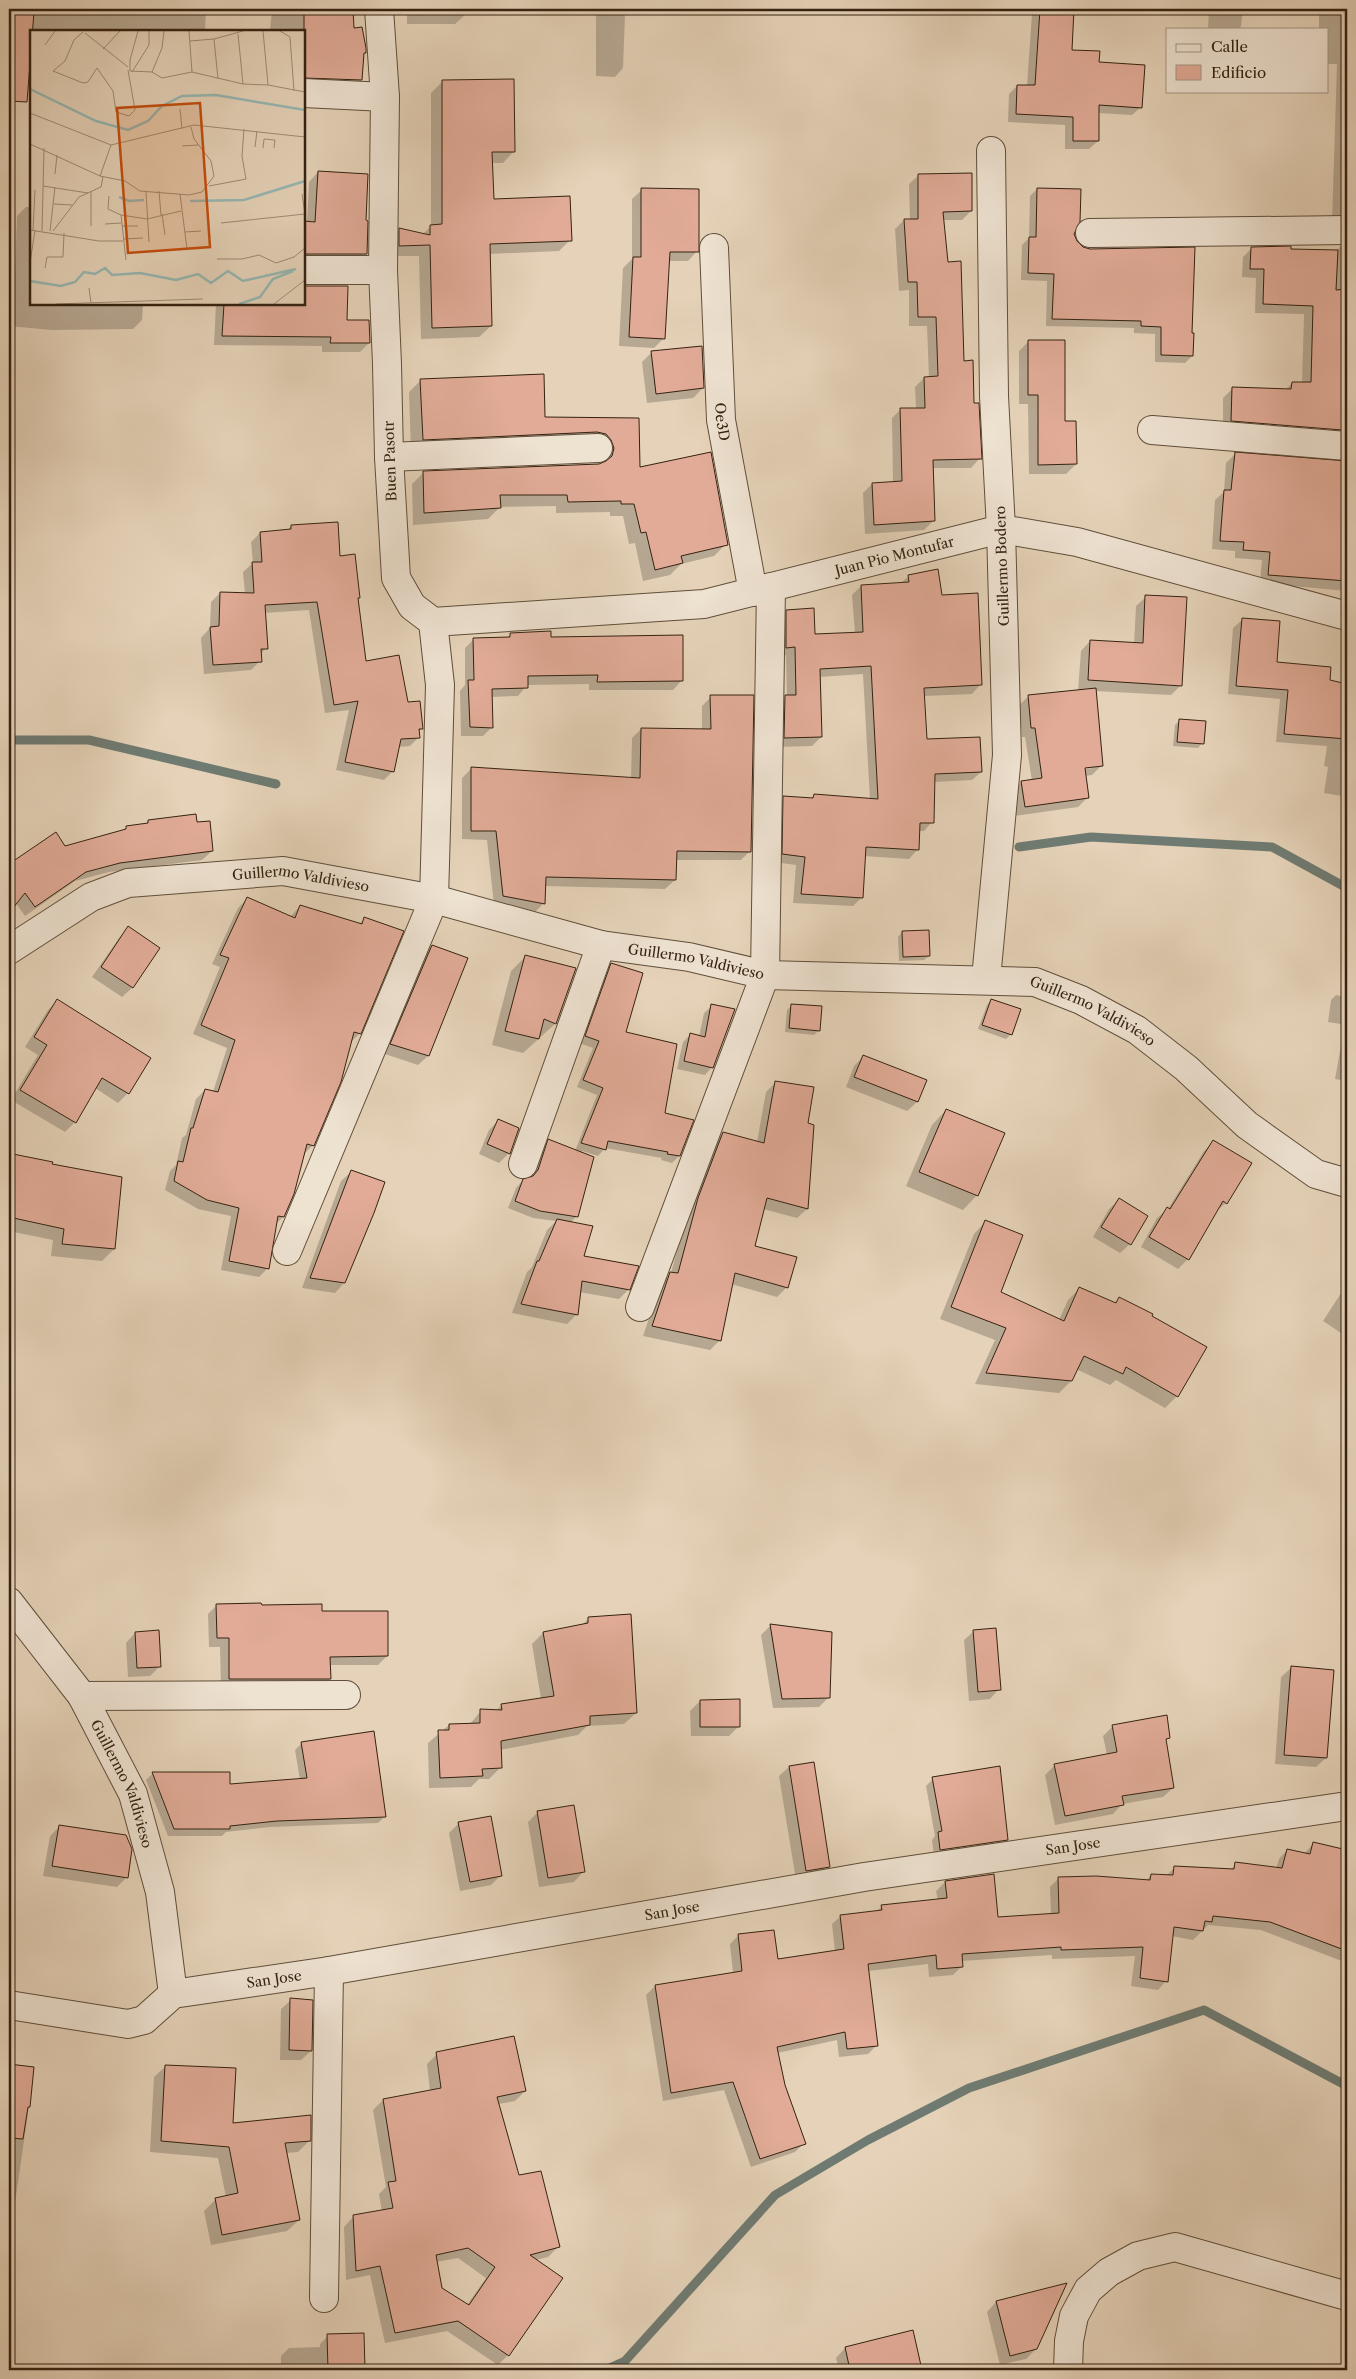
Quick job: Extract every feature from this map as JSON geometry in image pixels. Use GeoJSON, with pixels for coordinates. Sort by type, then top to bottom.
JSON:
{"type":"FeatureCollection","features":[{"type":"Feature","properties":{"kind":"street","name":"Buen Pasotr"},"geometry":{"type":"LineString","coordinates":[[379,9],[386,97],[383,270],[388,364],[388,457],[396,578],[412,606],[433,622]]}},
{"type":"Feature","properties":{"kind":"street"},"geometry":{"type":"LineString","coordinates":[[305,93],[386,97]]}},
{"type":"Feature","properties":{"kind":"street","name":"Guillermo Bodero"},"geometry":{"type":"LineString","coordinates":[[986,979],[1006,755],[1001,529],[994,396],[991,151]]}},
{"type":"Feature","properties":{"kind":"street"},"geometry":{"type":"LineString","coordinates":[[1090,233],[1347,230]]}},
{"type":"Feature","properties":{"kind":"street","name":"Oe3D"},"geometry":{"type":"LineString","coordinates":[[640,1306],[765,975],[762,590],[721,420],[714,248]]}},
{"type":"Feature","properties":{"kind":"street"},"geometry":{"type":"LineString","coordinates":[[305,270],[383,270]]}},
{"type":"Feature","properties":{"kind":"street"},"geometry":{"type":"LineString","coordinates":[[1152,430],[1347,446]]}},
{"type":"Feature","properties":{"kind":"street"},"geometry":{"type":"LineString","coordinates":[[388,457],[598,448]]}},
{"type":"Feature","properties":{"kind":"street","name":"Juan Pio Montufar"},"geometry":{"type":"LineString","coordinates":[[433,622],[704,604],[1001,529],[1076,542],[1347,616]]}},
{"type":"Feature","properties":{"kind":"street"},"geometry":{"type":"LineString","coordinates":[[287,1251],[434,899],[440,686],[433,622]]}},
{"type":"Feature","properties":{"kind":"street","name":"Guillermo Valdivieso"},"geometry":{"type":"LineString","coordinates":[[9,950],[91,897],[128,883],[283,871],[434,899],[601,945],[689,957],[765,975],[986,979],[1035,982],[1081,1000],[1137,1030],[1186,1068],[1247,1125],[1316,1174],[1347,1183]]}},
{"type":"Feature","properties":{"kind":"street"},"geometry":{"type":"LineString","coordinates":[[523,1164],[601,945]]}},
{"type":"Feature","properties":{"kind":"street","name":"Guillermo Valdivieso"},"geometry":{"type":"LineString","coordinates":[[9,1602],[82,1696],[132,1794],[160,1892],[173,1994]]}},
{"type":"Feature","properties":{"kind":"street"},"geometry":{"type":"LineString","coordinates":[[82,1696],[346,1695]]}},
{"type":"Feature","properties":{"kind":"street","name":"San Jose"},"geometry":{"type":"LineString","coordinates":[[173,1994],[329,1970],[864,1877],[1347,1806]]}},
{"type":"Feature","properties":{"kind":"street"},"geometry":{"type":"LineString","coordinates":[[324,2298],[329,1970]]}},
{"type":"Feature","properties":{"kind":"street"},"geometry":{"type":"LineString","coordinates":[[9,2005],[128,2024],[144,2020],[173,1994]]}},
{"type":"Feature","properties":{"kind":"street"},"geometry":{"type":"LineString","coordinates":[[1068,2370],[1069,2341],[1074,2316],[1088,2290],[1109,2272],[1138,2256],[1175,2247],[1347,2296]]}},
{"type":"Feature","properties":{"kind":"building"},"geometry":{"type":"Polygon","coordinates":[[[304,9],[353,9],[354,28],[362,27],[366,48],[362,80],[305,78],[304,9]]]}},
{"type":"Feature","properties":{"kind":"building"},"geometry":{"type":"Polygon","coordinates":[[[1040,9],[1074,9],[1072,50],[1100,51],[1099,62],[1145,65],[1142,108],[1099,105],[1099,141],[1073,141],[1073,117],[1016,114],[1017,85],[1035,85],[1040,9]]]}},
{"type":"Feature","properties":{"kind":"building"},"geometry":{"type":"Polygon","coordinates":[[[9,10],[34,12],[33,30],[30,30],[27,102],[9,101],[9,10]]]}},
{"type":"Feature","properties":{"kind":"building"},"geometry":{"type":"Polygon","coordinates":[[[514,79],[515,152],[492,152],[494,199],[570,196],[572,241],[490,244],[492,326],[432,328],[430,245],[399,246],[399,228],[430,235],[430,225],[442,224],[442,80],[514,79]]]}},
{"type":"Feature","properties":{"kind":"building"},"geometry":{"type":"Polygon","coordinates":[[[318,171],[368,174],[367,254],[305,254],[305,221],[315,222],[318,171]]]}},
{"type":"Feature","properties":{"kind":"building"},"geometry":{"type":"Polygon","coordinates":[[[972,173],[972,211],[943,212],[948,262],[961,261],[964,361],[973,360],[974,403],[979,403],[982,459],[933,460],[935,521],[874,525],[872,483],[902,481],[900,408],[925,408],[924,377],[938,376],[936,317],[918,317],[917,282],[908,282],[904,219],[918,219],[918,174],[972,173]]]}},
{"type":"Feature","properties":{"kind":"building"},"geometry":{"type":"Polygon","coordinates":[[[641,188],[699,189],[699,252],[670,252],[665,339],[629,337],[633,257],[641,257],[641,188]]]}},
{"type":"Feature","properties":{"kind":"building"},"geometry":{"type":"Polygon","coordinates":[[[1037,188],[1081,189],[1080,222],[1074,234],[1077,241],[1083,247],[1090,249],[1195,247],[1193,356],[1161,355],[1161,327],[1141,326],[1141,321],[1052,319],[1054,274],[1028,273],[1029,237],[1036,237],[1037,188]]]}},
{"type":"Feature","properties":{"kind":"building"},"geometry":{"type":"Polygon","coordinates":[[[1291,246],[1291,249],[1338,250],[1336,290],[1347,289],[1347,412],[1343,412],[1342,430],[1231,421],[1232,387],[1291,389],[1292,382],[1311,382],[1313,306],[1263,304],[1264,269],[1250,269],[1251,247],[1291,246]]]}},
{"type":"Feature","properties":{"kind":"building"},"geometry":{"type":"Polygon","coordinates":[[[305,286],[348,286],[347,320],[369,320],[370,343],[330,343],[331,337],[222,336],[224,305],[305,305],[305,286]]]}},
{"type":"Feature","properties":{"kind":"building"},"geometry":{"type":"Polygon","coordinates":[[[1028,340],[1065,340],[1065,421],[1076,421],[1077,464],[1038,465],[1038,395],[1028,395],[1028,340]]]}},
{"type":"Feature","properties":{"kind":"building"},"geometry":{"type":"Polygon","coordinates":[[[702,346],[704,388],[656,394],[651,351],[702,346]]]}},
{"type":"Feature","properties":{"kind":"building"},"geometry":{"type":"Polygon","coordinates":[[[544,374],[545,417],[639,418],[640,467],[711,452],[728,545],[681,556],[683,563],[655,570],[646,532],[641,533],[634,504],[621,504],[621,501],[568,502],[567,495],[500,495],[501,508],[424,513],[423,471],[599,464],[612,456],[614,448],[611,440],[606,434],[597,432],[423,440],[420,379],[544,374]]]}},
{"type":"Feature","properties":{"kind":"building"},"geometry":{"type":"Polygon","coordinates":[[[1235,452],[1347,461],[1347,581],[1268,575],[1270,552],[1243,550],[1244,542],[1220,541],[1224,490],[1231,490],[1235,452]]]}},
{"type":"Feature","properties":{"kind":"building"},"geometry":{"type":"Polygon","coordinates":[[[338,522],[340,556],[355,554],[360,598],[358,598],[366,661],[399,655],[408,702],[420,701],[423,729],[419,729],[420,738],[401,739],[394,772],[345,762],[358,701],[334,705],[317,602],[265,605],[268,649],[261,649],[262,662],[213,665],[210,627],[219,626],[220,592],[254,593],[252,562],[262,562],[260,532],[291,529],[291,525],[338,522]]]}},
{"type":"Feature","properties":{"kind":"building"},"geometry":{"type":"Polygon","coordinates":[[[938,569],[942,595],[978,593],[982,685],[924,688],[927,739],[980,737],[982,772],[935,774],[934,823],[920,823],[919,850],[866,847],[863,898],[801,894],[805,857],[782,854],[783,796],[813,798],[814,794],[878,799],[871,666],[820,669],[822,737],[784,738],[785,695],[796,695],[795,647],[786,648],[786,610],[814,608],[815,634],[863,632],[861,585],[909,582],[908,575],[938,569]]]}},
{"type":"Feature","properties":{"kind":"building"},"geometry":{"type":"Polygon","coordinates":[[[1145,595],[1187,597],[1182,686],[1088,680],[1090,640],[1143,643],[1145,595]]]}},
{"type":"Feature","properties":{"kind":"building"},"geometry":{"type":"Polygon","coordinates":[[[1242,618],[1280,621],[1277,662],[1331,667],[1330,680],[1347,684],[1347,739],[1284,734],[1288,690],[1236,686],[1242,618]]]}},
{"type":"Feature","properties":{"kind":"building"},"geometry":{"type":"Polygon","coordinates":[[[551,631],[551,637],[683,635],[683,681],[597,682],[598,675],[528,676],[528,688],[492,689],[493,728],[470,727],[468,680],[474,680],[473,638],[510,637],[510,633],[551,631]]]}},
{"type":"Feature","properties":{"kind":"building"},"geometry":{"type":"Polygon","coordinates":[[[1096,688],[1103,766],[1085,768],[1089,798],[1025,807],[1021,781],[1042,778],[1035,728],[1031,728],[1028,695],[1096,688]]]}},
{"type":"Feature","properties":{"kind":"building"},"geometry":{"type":"Polygon","coordinates":[[[710,695],[754,695],[751,852],[677,851],[676,880],[546,877],[545,904],[503,896],[496,831],[471,831],[471,767],[640,778],[641,728],[711,729],[710,695]]]}},
{"type":"Feature","properties":{"kind":"building"},"geometry":{"type":"Polygon","coordinates":[[[1179,719],[1206,721],[1204,744],[1177,742],[1179,719]]]}},
{"type":"Feature","properties":{"kind":"building"},"geometry":{"type":"Polygon","coordinates":[[[196,814],[197,822],[210,821],[213,851],[120,863],[86,872],[35,907],[25,893],[9,913],[9,864],[56,832],[65,846],[126,829],[126,826],[148,823],[148,820],[196,814]]]}},
{"type":"Feature","properties":{"kind":"building"},"geometry":{"type":"Polygon","coordinates":[[[247,897],[295,918],[300,905],[362,924],[364,917],[404,931],[361,1034],[354,1032],[341,1082],[314,1146],[307,1144],[294,1194],[284,1217],[278,1216],[269,1269],[229,1261],[239,1208],[207,1200],[174,1181],[178,1161],[183,1162],[191,1128],[193,1128],[205,1089],[218,1092],[235,1040],[201,1025],[229,958],[220,955],[247,897]]]}},
{"type":"Feature","properties":{"kind":"building"},"geometry":{"type":"Polygon","coordinates":[[[128,926],[160,948],[133,988],[101,967],[128,926]]]}},
{"type":"Feature","properties":{"kind":"building"},"geometry":{"type":"Polygon","coordinates":[[[929,930],[930,956],[903,957],[902,931],[929,930]]]}},
{"type":"Feature","properties":{"kind":"building"},"geometry":{"type":"Polygon","coordinates":[[[432,945],[468,958],[429,1056],[390,1044],[432,945]]]}},
{"type":"Feature","properties":{"kind":"building"},"geometry":{"type":"Polygon","coordinates":[[[525,955],[576,968],[556,1024],[544,1019],[539,1039],[505,1031],[525,955]]]}},
{"type":"Feature","properties":{"kind":"building"},"geometry":{"type":"Polygon","coordinates":[[[611,963],[643,973],[626,1032],[677,1044],[665,1113],[694,1120],[680,1156],[608,1141],[606,1150],[581,1143],[603,1088],[583,1080],[599,1041],[585,1036],[611,963]]]}},
{"type":"Feature","properties":{"kind":"building"},"geometry":{"type":"Polygon","coordinates":[[[57,999],[151,1058],[129,1094],[102,1078],[76,1123],[20,1090],[47,1045],[34,1037],[57,999]]]}},
{"type":"Feature","properties":{"kind":"building"},"geometry":{"type":"Polygon","coordinates":[[[991,999],[1021,1009],[1012,1035],[982,1025],[991,999]]]}},
{"type":"Feature","properties":{"kind":"building"},"geometry":{"type":"Polygon","coordinates":[[[711,1004],[735,1009],[713,1068],[684,1061],[690,1033],[705,1037],[711,1004]]]}},
{"type":"Feature","properties":{"kind":"building"},"geometry":{"type":"Polygon","coordinates":[[[791,1004],[822,1006],[820,1031],[789,1028],[791,1004]]]}},
{"type":"Feature","properties":{"kind":"building"},"geometry":{"type":"Polygon","coordinates":[[[863,1055],[927,1080],[918,1102],[854,1077],[863,1055]]]}},
{"type":"Feature","properties":{"kind":"building"},"geometry":{"type":"Polygon","coordinates":[[[775,1081],[814,1087],[808,1123],[814,1125],[808,1209],[767,1198],[755,1246],[797,1257],[788,1288],[735,1273],[721,1341],[652,1326],[670,1272],[678,1273],[698,1198],[723,1132],[764,1143],[775,1081]]]}},
{"type":"Feature","properties":{"kind":"building"},"geometry":{"type":"Polygon","coordinates":[[[946,1109],[1005,1133],[978,1196],[919,1172],[946,1109]]]}},
{"type":"Feature","properties":{"kind":"building"},"geometry":{"type":"Polygon","coordinates":[[[498,1119],[519,1128],[510,1154],[487,1144],[498,1119]]]}},
{"type":"Feature","properties":{"kind":"building"},"geometry":{"type":"Polygon","coordinates":[[[548,1139],[594,1157],[578,1217],[540,1211],[515,1201],[523,1179],[533,1176],[538,1170],[548,1139]]]}},
{"type":"Feature","properties":{"kind":"building"},"geometry":{"type":"Polygon","coordinates":[[[1213,1140],[1252,1163],[1227,1204],[1223,1201],[1189,1260],[1149,1237],[1167,1207],[1170,1209],[1213,1140]]]}},
{"type":"Feature","properties":{"kind":"building"},"geometry":{"type":"Polygon","coordinates":[[[13,1154],[53,1162],[52,1164],[122,1177],[115,1249],[62,1244],[64,1229],[9,1217],[9,1173],[13,1154]]]}},
{"type":"Feature","properties":{"kind":"building"},"geometry":{"type":"Polygon","coordinates":[[[351,1170],[385,1182],[374,1213],[345,1283],[310,1278],[351,1170]]]}},
{"type":"Feature","properties":{"kind":"building"},"geometry":{"type":"Polygon","coordinates":[[[1119,1198],[1148,1216],[1131,1245],[1101,1227],[1119,1198]]]}},
{"type":"Feature","properties":{"kind":"building"},"geometry":{"type":"Polygon","coordinates":[[[557,1219],[593,1226],[584,1256],[639,1266],[630,1290],[582,1281],[578,1315],[521,1304],[537,1261],[539,1261],[557,1219]]]}},
{"type":"Feature","properties":{"kind":"building"},"geometry":{"type":"Polygon","coordinates":[[[985,1220],[1023,1235],[1001,1292],[1064,1321],[1079,1287],[1116,1303],[1119,1297],[1153,1314],[1152,1316],[1207,1347],[1178,1397],[1126,1367],[1123,1374],[1084,1356],[1072,1381],[986,1373],[1006,1328],[951,1307],[985,1220]]]}},
{"type":"Feature","properties":{"kind":"building"},"geometry":{"type":"Polygon","coordinates":[[[261,1603],[262,1605],[322,1604],[322,1611],[388,1611],[388,1656],[330,1657],[331,1679],[229,1679],[229,1638],[217,1638],[216,1604],[261,1603]]]}},
{"type":"Feature","properties":{"kind":"building"},"geometry":{"type":"Polygon","coordinates":[[[631,1614],[637,1713],[590,1716],[590,1725],[501,1741],[502,1768],[482,1769],[483,1776],[440,1778],[438,1730],[449,1730],[449,1724],[480,1723],[480,1709],[502,1710],[501,1704],[554,1696],[543,1632],[588,1623],[588,1617],[631,1614]]]}},
{"type":"Feature","properties":{"kind":"building"},"geometry":{"type":"Polygon","coordinates":[[[770,1624],[832,1632],[830,1698],[782,1699],[770,1624]]]}},
{"type":"Feature","properties":{"kind":"building"},"geometry":{"type":"Polygon","coordinates":[[[996,1628],[1001,1690],[978,1692],[973,1630],[996,1628]]]}},
{"type":"Feature","properties":{"kind":"building"},"geometry":{"type":"Polygon","coordinates":[[[159,1630],[161,1667],[137,1668],[135,1632],[159,1630]]]}},
{"type":"Feature","properties":{"kind":"building"},"geometry":{"type":"Polygon","coordinates":[[[1291,1666],[1334,1670],[1327,1758],[1284,1755],[1291,1666]]]}},
{"type":"Feature","properties":{"kind":"building"},"geometry":{"type":"Polygon","coordinates":[[[740,1699],[740,1727],[700,1727],[700,1700],[740,1699]]]}},
{"type":"Feature","properties":{"kind":"building"},"geometry":{"type":"Polygon","coordinates":[[[1167,1715],[1170,1738],[1166,1739],[1174,1788],[1122,1796],[1124,1805],[1065,1816],[1054,1764],[1117,1752],[1112,1725],[1167,1715]]]}},
{"type":"Feature","properties":{"kind":"building"},"geometry":{"type":"Polygon","coordinates":[[[374,1731],[386,1817],[277,1821],[230,1826],[230,1829],[174,1829],[152,1772],[230,1772],[230,1784],[307,1778],[301,1742],[374,1731]]]}},
{"type":"Feature","properties":{"kind":"building"},"geometry":{"type":"Polygon","coordinates":[[[814,1762],[830,1867],[806,1871],[789,1766],[814,1762]]]}},
{"type":"Feature","properties":{"kind":"building"},"geometry":{"type":"Polygon","coordinates":[[[1000,1766],[1008,1840],[940,1850],[938,1832],[942,1831],[932,1777],[1000,1766]]]}},
{"type":"Feature","properties":{"kind":"building"},"geometry":{"type":"Polygon","coordinates":[[[574,1805],[585,1872],[548,1878],[537,1811],[574,1805]]]}},
{"type":"Feature","properties":{"kind":"building"},"geometry":{"type":"Polygon","coordinates":[[[491,1816],[502,1876],[470,1882],[458,1822],[491,1816]]]}},
{"type":"Feature","properties":{"kind":"building"},"geometry":{"type":"Polygon","coordinates":[[[59,1825],[126,1835],[132,1849],[128,1878],[52,1866],[59,1825]]]}},
{"type":"Feature","properties":{"kind":"building"},"geometry":{"type":"Polygon","coordinates":[[[1313,1842],[1347,1850],[1347,1951],[1270,1922],[1213,1916],[1212,1922],[1205,1921],[1203,1931],[1174,1927],[1168,1982],[1140,1978],[1143,1947],[1061,1950],[1061,1947],[962,1954],[963,1967],[937,1969],[936,1955],[868,1964],[878,2046],[847,2049],[845,2032],[777,2047],[785,2085],[806,2144],[760,2159],[733,2082],[671,2093],[655,1985],[742,1971],[738,1934],[774,1930],[778,1959],[844,1949],[840,1915],[882,1910],[881,1905],[947,1898],[945,1881],[994,1874],[998,1917],[1059,1913],[1058,1877],[1096,1876],[1150,1880],[1151,1874],[1173,1875],[1174,1866],[1234,1869],[1235,1862],[1282,1868],[1287,1849],[1310,1854],[1313,1842]]]}},
{"type":"Feature","properties":{"kind":"building"},"geometry":{"type":"Polygon","coordinates":[[[290,1998],[313,2000],[312,2051],[289,2050],[290,1998]]]}},
{"type":"Feature","properties":{"kind":"building"},"geometry":{"type":"Polygon","coordinates":[[[514,2036],[526,2091],[497,2097],[519,2175],[541,2171],[560,2247],[530,2255],[563,2278],[509,2356],[458,2321],[395,2333],[380,2266],[356,2271],[353,2215],[393,2208],[388,2182],[396,2181],[383,2099],[441,2088],[436,2052],[514,2036]],[[468,2248],[436,2255],[442,2288],[469,2305],[495,2267],[468,2248]]]}},
{"type":"Feature","properties":{"kind":"building"},"geometry":{"type":"Polygon","coordinates":[[[9,2064],[34,2067],[30,2107],[28,2107],[23,2139],[9,2138],[9,2064]]]}},
{"type":"Feature","properties":{"kind":"building"},"geometry":{"type":"Polygon","coordinates":[[[165,2065],[236,2068],[233,2123],[311,2115],[311,2141],[285,2143],[300,2220],[222,2235],[215,2198],[238,2193],[229,2147],[161,2141],[165,2065]]]}},
{"type":"Feature","properties":{"kind":"building"},"geometry":{"type":"Polygon","coordinates":[[[1067,2283],[1037,2349],[1010,2356],[996,2301],[1067,2283]]]}},
{"type":"Feature","properties":{"kind":"building"},"geometry":{"type":"Polygon","coordinates":[[[913,2330],[922,2370],[850,2370],[845,2347],[913,2330]]]}},
{"type":"Feature","properties":{"kind":"building"},"geometry":{"type":"Polygon","coordinates":[[[364,2333],[365,2370],[328,2370],[327,2334],[364,2333]]]}},
{"type":"Feature","properties":{"kind":"waterway"},"geometry":{"type":"LineString","coordinates":[[9,740],[89,740],[276,784]]}},
{"type":"Feature","properties":{"kind":"waterway"},"geometry":{"type":"LineString","coordinates":[[1019,847],[1091,837],[1272,847],[1347,888]]}},
{"type":"Feature","properties":{"kind":"waterway"},"geometry":{"type":"LineString","coordinates":[[605,2370],[625,2361],[775,2195],[868,2140],[969,2088],[1204,2010],[1347,2086]]}}]}
